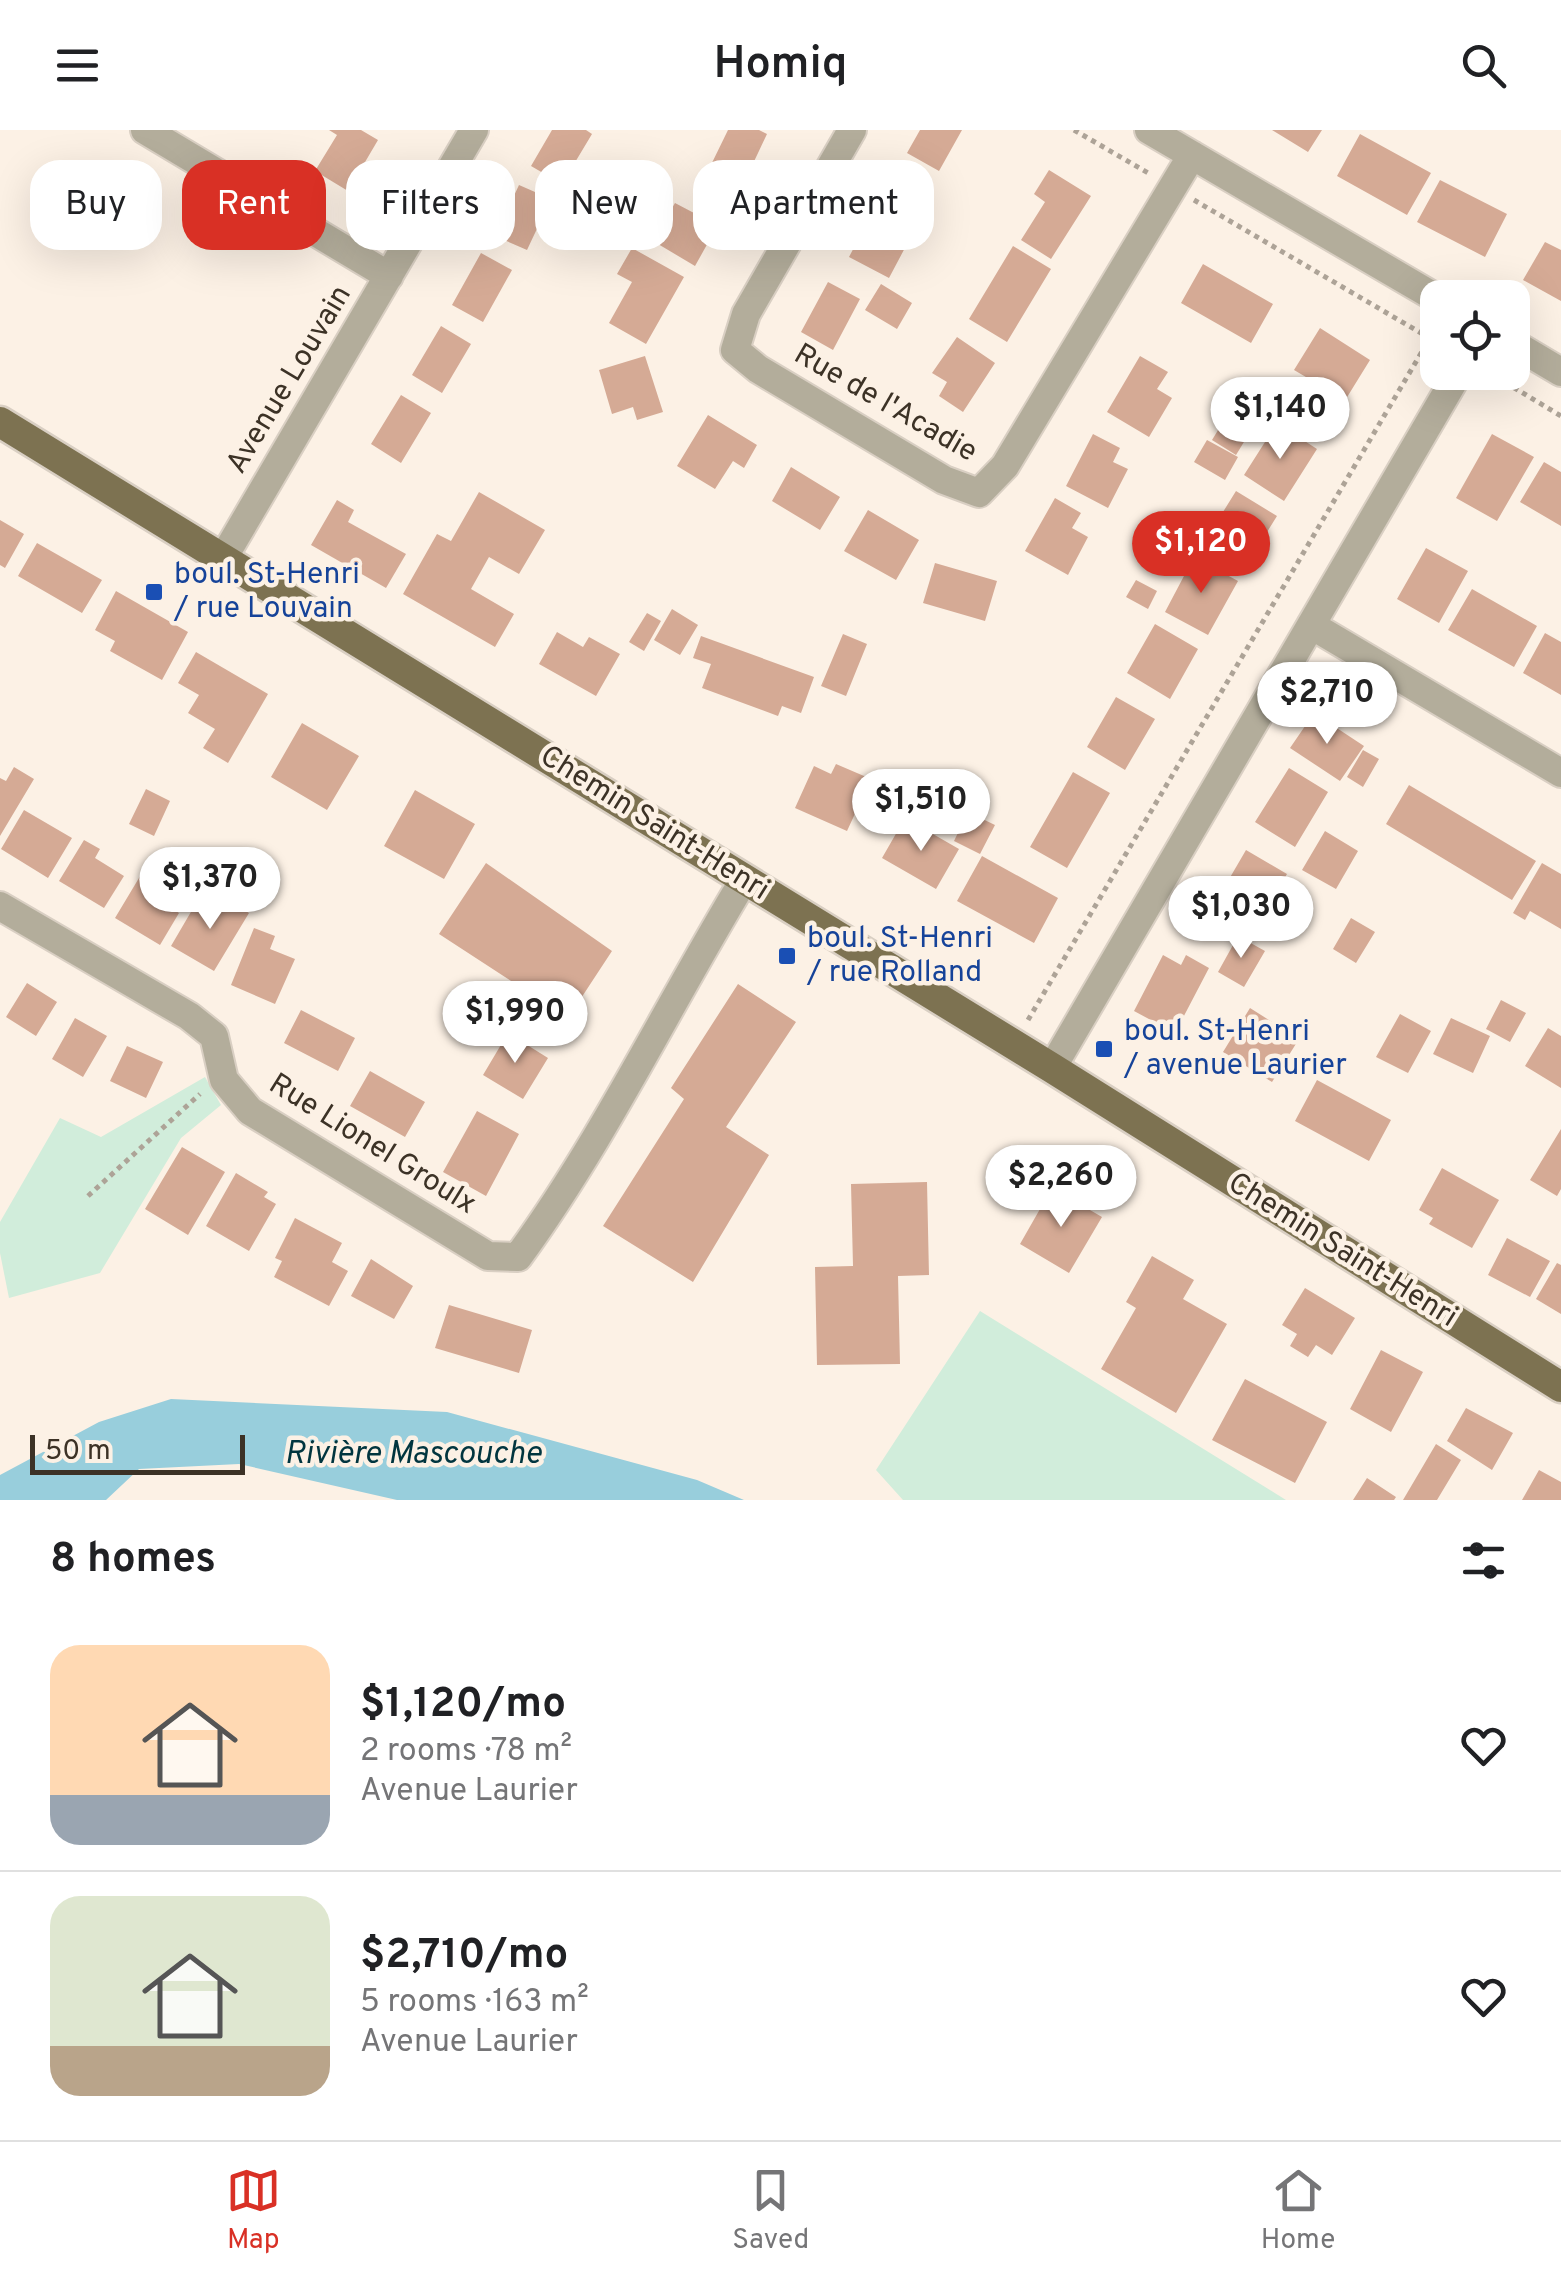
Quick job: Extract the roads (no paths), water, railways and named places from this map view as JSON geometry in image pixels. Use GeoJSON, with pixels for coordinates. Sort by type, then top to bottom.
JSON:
{"type":"FeatureCollection","features":[{"type":"Feature","properties":{"kind":"main road","name":"Chemin Saint-Henri"},"geometry":{"type":"LineString","coordinates":[[0,422],[1052,1068],[1561,1387]]}},
{"type":"Feature","properties":{"kind":"street"},"geometry":{"type":"LineString","coordinates":[[144,130],[389,276]]}},
{"type":"Feature","properties":{"kind":"street","name":"Avenue Louvain"},"geometry":{"type":"LineString","coordinates":[[222,560],[474,130]]}},
{"type":"Feature","properties":{"kind":"street","name":"Rue de l'Acadie"},"geometry":{"type":"LineString","coordinates":[[852,130],[746,314],[735,350],[758,369],[944,480],[979,493],[1006,466],[1192,155]]}},
{"type":"Feature","properties":{"kind":"street"},"geometry":{"type":"LineString","coordinates":[[1149,130],[1420,288]]}},
{"type":"Feature","properties":{"kind":"street"},"geometry":{"type":"LineString","coordinates":[[1530,354],[1561,372]]}},
{"type":"Feature","properties":{"kind":"street"},"geometry":{"type":"LineString","coordinates":[[1052,1068],[1449,390]]}},
{"type":"Feature","properties":{"kind":"street"},"geometry":{"type":"LineString","coordinates":[[1312,625],[1561,773]]}},
{"type":"Feature","properties":{"kind":"street","name":"Rue Lionel Groulx"},"geometry":{"type":"LineString","coordinates":[[0,906],[190,1016],[214,1036],[224,1080],[250,1112],[488,1256],[518,1257],[550,1214],[744,880]]}},
{"type":"Feature","properties":{"kind":"water","name":"Rivière Mascouche"},"geometry":{"type":"Polygon","coordinates":[[[171,1399],[447,1412],[697,1480],[744,1500],[397,1500],[239,1464],[139,1469],[106,1500],[0,1500],[0,1475],[99,1422],[171,1399]]]}},
{"type":"Feature","properties":{"kind":"place","name":"boul. St-Henri / rue Louvain"},"geometry":{"type":"Point","coordinates":[154,592]}},
{"type":"Feature","properties":{"kind":"place","name":"boul. St-Henri / rue Rolland"},"geometry":{"type":"Point","coordinates":[787,956]}},
{"type":"Feature","properties":{"kind":"place","name":"boul. St-Henri / avenue Laurier"},"geometry":{"type":"Point","coordinates":[1104,1049]}}]}
